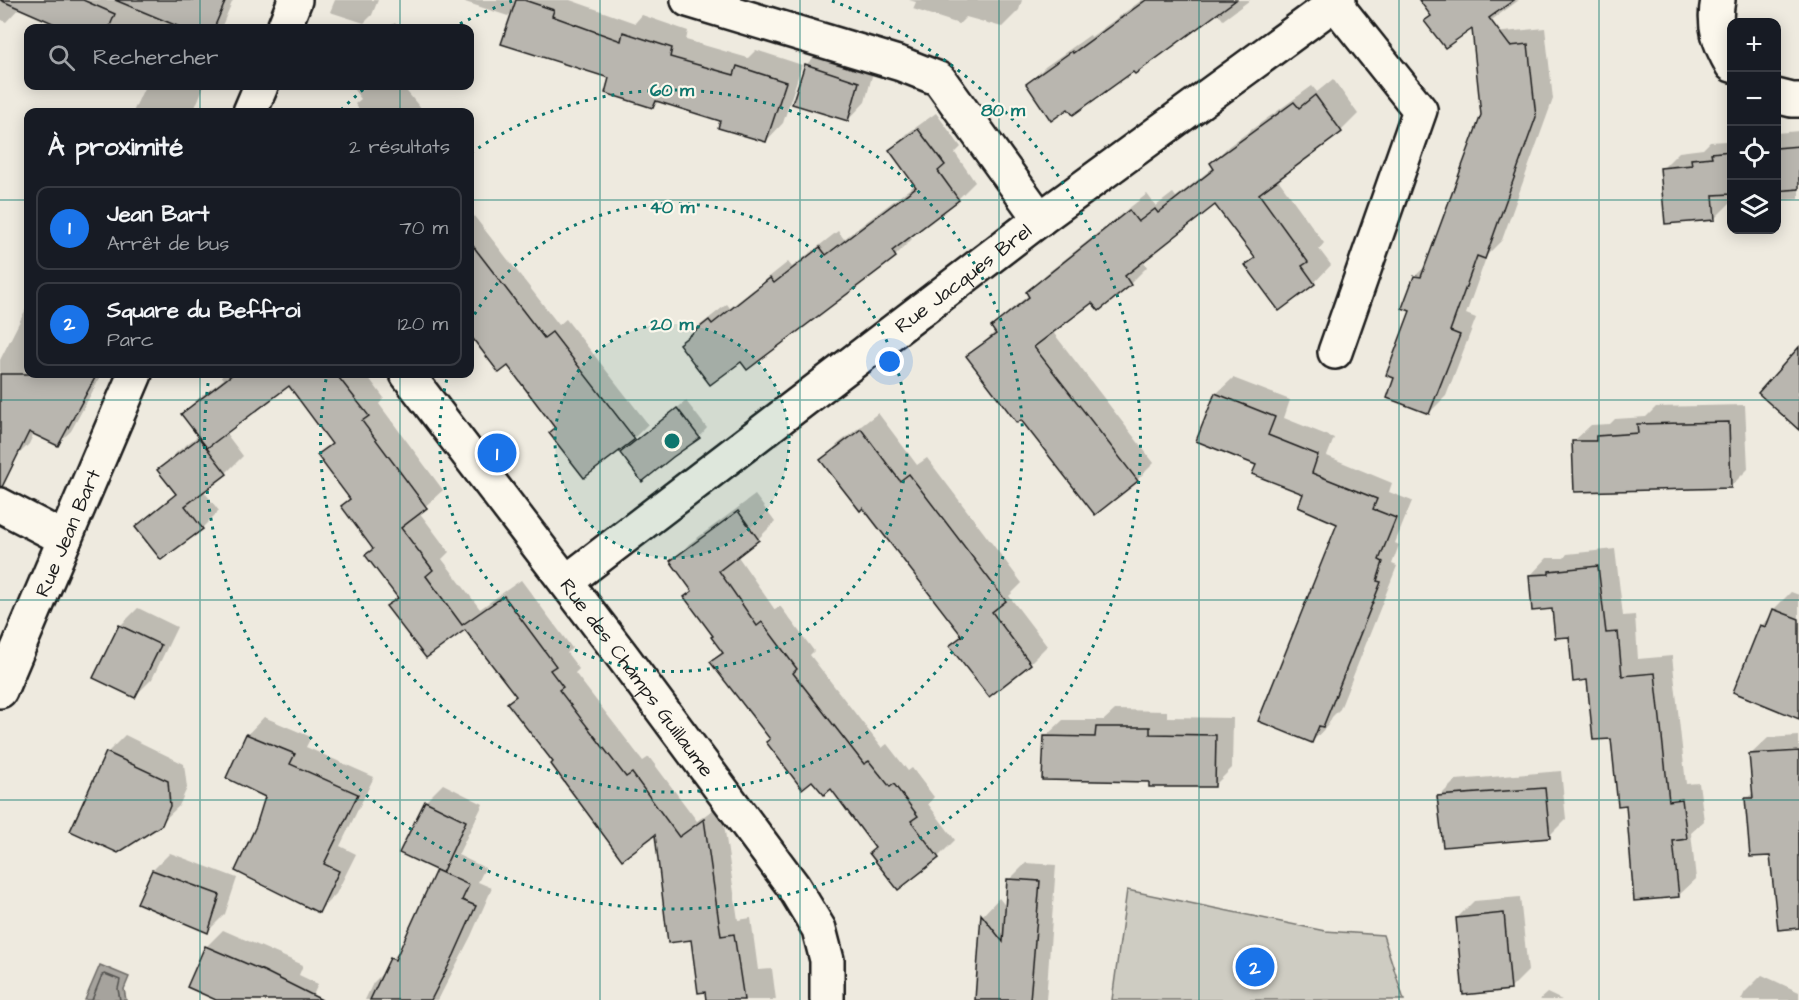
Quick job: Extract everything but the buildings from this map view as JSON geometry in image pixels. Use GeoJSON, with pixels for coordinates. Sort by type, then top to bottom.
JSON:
{"type":"FeatureCollection","features":[{"type":"Feature","properties":{"kind":"street"},"geometry":{"type":"LineString","coordinates":[[286,24],[295,0]]}},
{"type":"Feature","properties":{"kind":"street"},"geometry":{"type":"LineString","coordinates":[[688,0],[901,64],[939,79],[1040,219]]}},
{"type":"Feature","properties":{"kind":"street"},"geometry":{"type":"LineString","coordinates":[[1718,0],[1715,14],[1719,41],[1727,57]]}},
{"type":"Feature","properties":{"kind":"street","name":"Rue Jacques Brel"},"geometry":{"type":"LineString","coordinates":[[566,582],[1040,219],[1335,1],[1420,110],[1335,352]]}},
{"type":"Feature","properties":{"kind":"street"},"geometry":{"type":"LineString","coordinates":[[252,108],[259,90]]}},
{"type":"Feature","properties":{"kind":"street"},"geometry":{"type":"LineString","coordinates":[[1781,97],[1799,100]]}},
{"type":"Feature","properties":{"kind":"street","name":"Rue Jean Bart"},"geometry":{"type":"LineString","coordinates":[[0,691],[133,378]]}},
{"type":"Feature","properties":{"kind":"street","name":"Rue des Champs Guillaume"},"geometry":{"type":"LineString","coordinates":[[410,378],[793,886],[819,929],[826,960],[827,1000]]}},
{"type":"Feature","properties":{"kind":"street"},"geometry":{"type":"LineString","coordinates":[[0,505],[65,539]]}},
{"type":"Feature","properties":{"kind":"shaded area"},"geometry":{"type":"Polygon","coordinates":[[[1127,890],[1325,931],[1383,935],[1404,1000],[1112,1000],[1127,890]]]}},
{"type":"Feature","properties":{"kind":"water"},"geometry":{"type":"Polygon","coordinates":[[[100,965],[129,977],[124,989],[126,1000],[85,1000],[100,965]]]}},
{"type":"Feature","properties":{"kind":"place","name":"Jean Bart"},"geometry":{"type":"Point","coordinates":[497,453]}},
{"type":"Feature","properties":{"kind":"place","name":"Square du Beffroi"},"geometry":{"type":"Point","coordinates":[1255,967]}}]}
